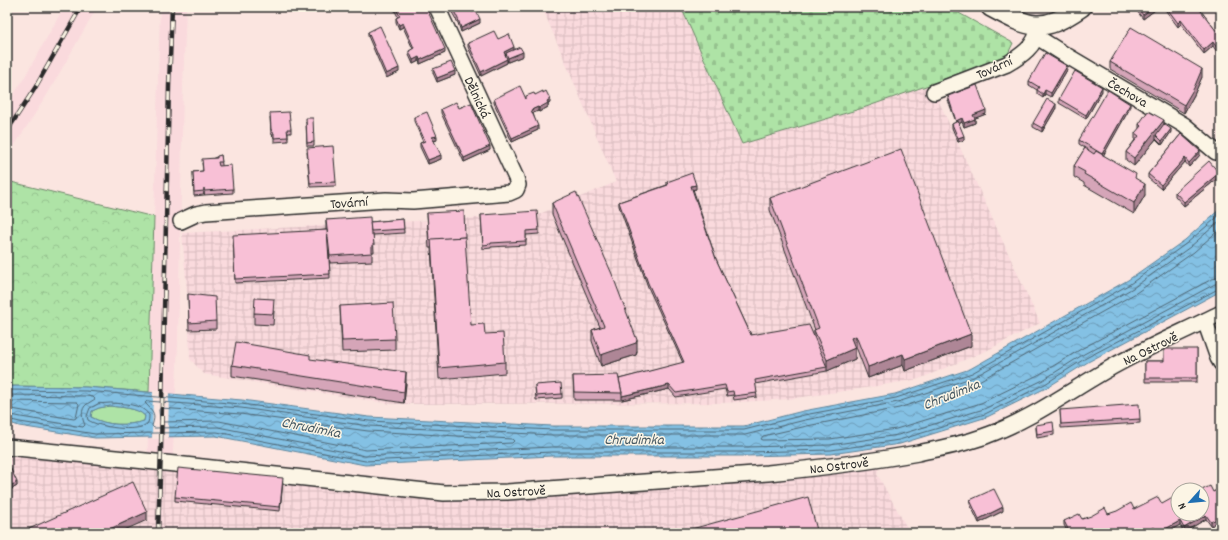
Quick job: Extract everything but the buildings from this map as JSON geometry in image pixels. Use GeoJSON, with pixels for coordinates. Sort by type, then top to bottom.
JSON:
{"type":"FeatureCollection","features":[{"type":"Feature","properties":{"kind":"street","name":"Dělnická"},"geometry":{"type":"LineString","coordinates":[[437,7],[516,178],[518,188]]}},
{"type":"Feature","properties":{"kind":"street"},"geometry":{"type":"LineString","coordinates":[[991,7],[1038,31],[1045,25],[1062,18],[1081,7]]}},
{"type":"Feature","properties":{"kind":"street","name":"Tovární"},"geometry":{"type":"LineString","coordinates":[[934,92],[1007,64],[1022,54],[1038,31]]}},
{"type":"Feature","properties":{"kind":"street","name":"Čechova"},"geometry":{"type":"LineString","coordinates":[[1038,31],[1064,54],[1184,125],[1216,152]]}},
{"type":"Feature","properties":{"kind":"street","name":"Tovární"},"geometry":{"type":"LineString","coordinates":[[181,221],[196,214],[206,212],[386,200],[421,200],[509,193],[518,188]]}},
{"type":"Feature","properties":{"kind":"street","name":"Na Ostrově"},"geometry":{"type":"LineString","coordinates":[[7,447],[183,464],[444,493],[507,492],[768,473],[881,460],[971,441],[1006,428],[1144,350],[1221,313]]}},
{"type":"Feature","properties":{"kind":"street"},"geometry":{"type":"LineString","coordinates":[[1205,321],[1221,363]]}},
{"type":"Feature","properties":{"kind":"shaded area"},"geometry":{"type":"Polygon","coordinates":[[[64,7],[97,7],[47,95],[7,157],[7,105],[23,80],[64,7]]]}},
{"type":"Feature","properties":{"kind":"shaded area"},"geometry":{"type":"Polygon","coordinates":[[[160,7],[186,7],[178,344],[172,472],[147,469],[160,7]]]}},
{"type":"Feature","properties":{"kind":"shaded area"},"geometry":{"type":"Polygon","coordinates":[[[542,7],[681,7],[742,144],[863,108],[931,84],[1040,323],[988,350],[919,379],[789,399],[722,403],[392,404],[204,374],[190,359],[188,302],[182,233],[537,215],[616,182],[542,7]]]}},
{"type":"Feature","properties":{"kind":"shaded area"},"geometry":{"type":"Polygon","coordinates":[[[7,456],[283,482],[460,502],[783,479],[879,467],[877,474],[910,533],[7,533],[7,456]]]}},
{"type":"Feature","properties":{"kind":"green space"},"geometry":{"type":"Polygon","coordinates":[[[681,7],[948,7],[1013,43],[1006,58],[863,108],[742,144],[681,7]]]}},
{"type":"Feature","properties":{"kind":"green space"},"geometry":{"type":"Polygon","coordinates":[[[7,181],[154,217],[149,392],[86,387],[7,386],[7,181]]]}},
{"type":"Feature","properties":{"kind":"green space"},"geometry":{"type":"Polygon","coordinates":[[[110,406],[129,408],[137,411],[145,416],[144,421],[131,424],[110,424],[91,417],[92,411],[110,406]]]}},
{"type":"Feature","properties":{"kind":"water","name":"Chrudimka"},"geometry":{"type":"Polygon","coordinates":[[[1221,208],[1221,291],[1088,362],[1048,387],[987,417],[900,444],[831,454],[746,456],[552,456],[365,465],[216,436],[95,438],[19,426],[7,422],[7,386],[86,387],[242,400],[369,417],[553,426],[744,426],[803,411],[895,394],[970,369],[1128,280],[1185,240],[1221,208]],[[110,406],[92,411],[91,417],[110,424],[131,424],[144,421],[145,416],[137,411],[129,408],[110,406]]]}},
{"type":"Feature","properties":{"kind":"pier"},"geometry":{"type":"Polygon","coordinates":[[[153,390],[169,392],[168,439],[152,439],[153,390]]]}},
{"type":"Feature","properties":{"kind":"railway"},"geometry":{"type":"LineString","coordinates":[[7,131],[35,88],[81,7]]}},
{"type":"Feature","properties":{"kind":"railway"},"geometry":{"type":"LineString","coordinates":[[158,533],[172,7]]}}]}
